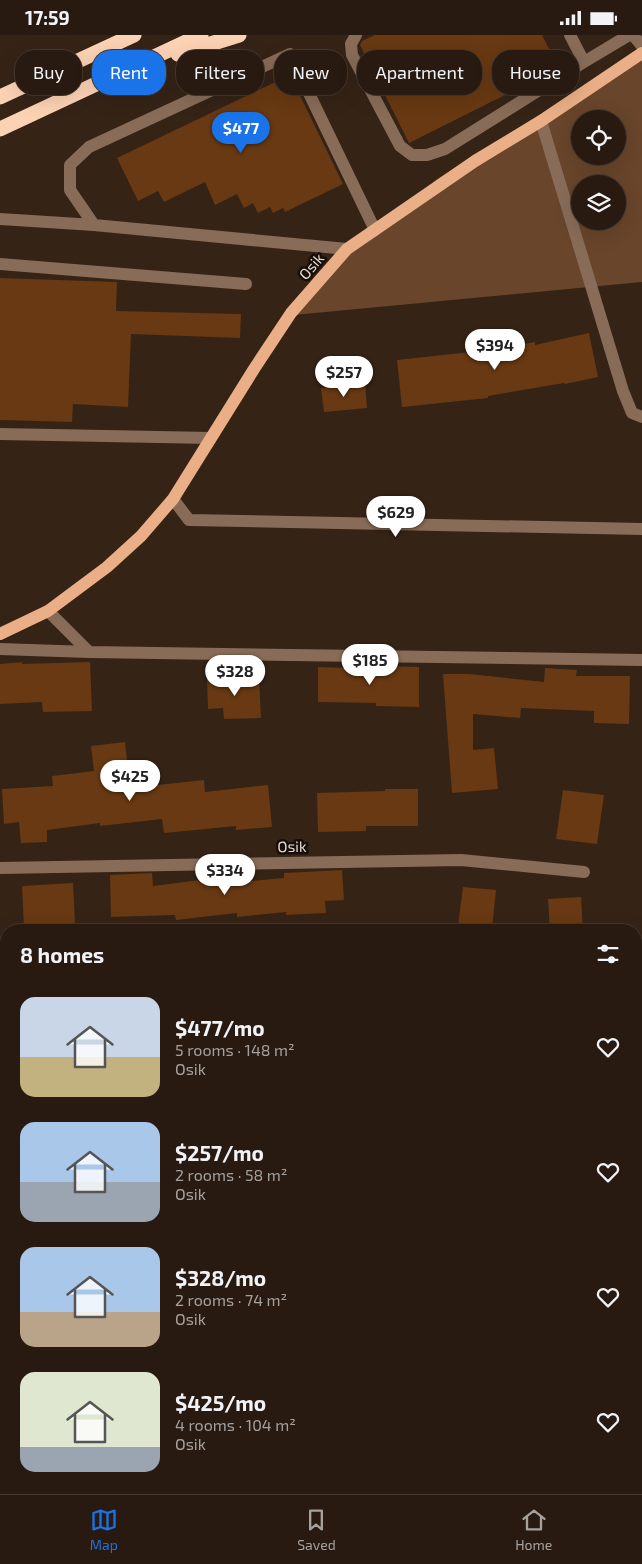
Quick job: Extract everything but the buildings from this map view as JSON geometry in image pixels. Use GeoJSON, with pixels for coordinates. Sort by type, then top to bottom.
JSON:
{"type":"FeatureCollection","features":[{"type":"Feature","properties":{"kind":"highway"},"geometry":{"type":"LineString","coordinates":[[0,97],[121,39],[134,35]]}},
{"type":"Feature","properties":{"kind":"highway"},"geometry":{"type":"LineString","coordinates":[[166,52],[201,35]]}},
{"type":"Feature","properties":{"kind":"highway"},"geometry":{"type":"LineString","coordinates":[[166,58],[240,35]]}},
{"type":"Feature","properties":{"kind":"highway"},"geometry":{"type":"LineString","coordinates":[[0,129],[92,86]]}},
{"type":"Feature","properties":{"kind":"main road","name":"Osik"},"geometry":{"type":"LineString","coordinates":[[0,634],[48,611],[107,567],[141,537],[173,499],[291,313],[347,249],[475,161],[541,121],[642,53]]}},
{"type":"Feature","properties":{"kind":"street"},"geometry":{"type":"LineString","coordinates":[[356,35],[351,44],[352,55],[400,146],[412,155],[427,155],[445,149],[629,35]]}},
{"type":"Feature","properties":{"kind":"street"},"geometry":{"type":"LineString","coordinates":[[570,35],[584,62]]}},
{"type":"Feature","properties":{"kind":"street"},"geometry":{"type":"LineString","coordinates":[[634,35],[642,46]]}},
{"type":"Feature","properties":{"kind":"street"},"geometry":{"type":"LineString","coordinates":[[94,225],[70,190],[70,165],[89,147],[290,54],[375,230]]}},
{"type":"Feature","properties":{"kind":"street"},"geometry":{"type":"LineString","coordinates":[[541,121],[624,391],[632,413],[642,417]]}},
{"type":"Feature","properties":{"kind":"street"},"geometry":{"type":"LineString","coordinates":[[0,219],[94,225],[347,249]]}},
{"type":"Feature","properties":{"kind":"street"},"geometry":{"type":"LineString","coordinates":[[0,264],[246,284]]}},
{"type":"Feature","properties":{"kind":"street"},"geometry":{"type":"LineString","coordinates":[[0,434],[211,438]]}},
{"type":"Feature","properties":{"kind":"street"},"geometry":{"type":"LineString","coordinates":[[173,499],[189,520],[642,529]]}},
{"type":"Feature","properties":{"kind":"street"},"geometry":{"type":"LineString","coordinates":[[48,611],[89,652]]}},
{"type":"Feature","properties":{"kind":"street"},"geometry":{"type":"LineString","coordinates":[[0,649],[642,660]]}},
{"type":"Feature","properties":{"kind":"street","name":"Osik"},"geometry":{"type":"LineString","coordinates":[[0,868],[461,859],[584,872]]}},
{"type":"Feature","properties":{"kind":"shaded area"},"geometry":{"type":"Polygon","coordinates":[[[642,52],[642,282],[294,315],[317,280],[437,179],[573,95],[579,95],[579,91],[642,52]]]}}]}
